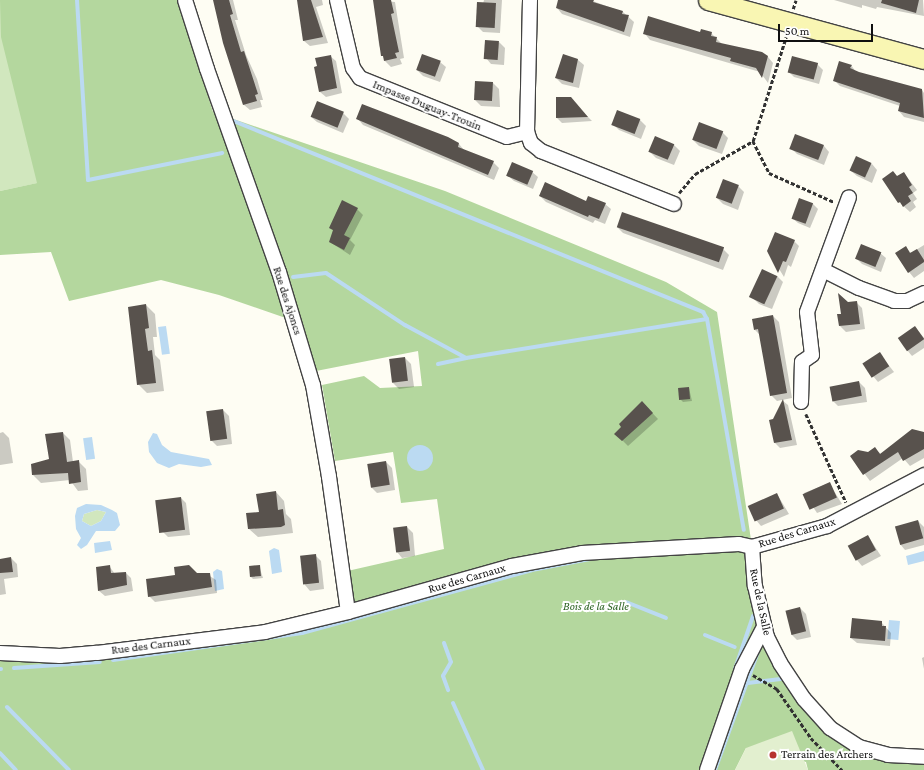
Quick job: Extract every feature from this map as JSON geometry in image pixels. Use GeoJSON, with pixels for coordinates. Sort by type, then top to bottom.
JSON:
{"type":"FeatureCollection","features":[{"type":"Feature","properties":{"kind":"street","name":"Rue des Ajoncs"},"geometry":{"type":"LineString","coordinates":[[185,0],[206,69],[279,272],[313,385],[329,476],[348,612]]}},
{"type":"Feature","properties":{"kind":"street","name":"Impasse Duguay-Trouin"},"geometry":{"type":"LineString","coordinates":[[337,0],[353,68],[360,78],[500,136],[513,137],[527,132]]}},
{"type":"Feature","properties":{"kind":"street"},"geometry":{"type":"LineString","coordinates":[[530,0],[527,132],[531,143],[541,151],[674,204]]}},
{"type":"Feature","properties":{"kind":"street"},"geometry":{"type":"LineString","coordinates":[[708,0],[924,59]]}},
{"type":"Feature","properties":{"kind":"street"},"geometry":{"type":"LineString","coordinates":[[801,402],[802,362],[812,355],[807,312],[848,202]]}},
{"type":"Feature","properties":{"kind":"street"},"geometry":{"type":"LineString","coordinates":[[823,270],[859,288],[894,301],[907,301],[924,293]]}},
{"type":"Feature","properties":{"kind":"street","name":"Rue des Carnaux"},"geometry":{"type":"LineString","coordinates":[[0,653],[60,656],[97,653],[265,632],[348,612],[512,566],[566,555],[627,548],[739,544],[752,547],[827,526],[924,475]]}},
{"type":"Feature","properties":{"kind":"street","name":"Rue de la Salle"},"geometry":{"type":"LineString","coordinates":[[752,547],[755,586],[764,627],[772,649],[795,687],[830,728],[859,747],[888,755],[924,757]]}},
{"type":"Feature","properties":{"kind":"street"},"geometry":{"type":"LineString","coordinates":[[707,770],[742,669],[764,627]]}},
{"type":"Feature","properties":{"kind":"path"},"geometry":{"type":"LineString","coordinates":[[674,204],[682,188],[695,174],[753,141],[796,0]]}},
{"type":"Feature","properties":{"kind":"path"},"geometry":{"type":"LineString","coordinates":[[753,141],[769,173],[848,202]]}},
{"type":"Feature","properties":{"kind":"path"},"geometry":{"type":"LineString","coordinates":[[801,402],[852,514]]}},
{"type":"Feature","properties":{"kind":"path"},"geometry":{"type":"LineString","coordinates":[[742,669],[778,689],[811,738],[842,770]]}},
{"type":"Feature","properties":{"kind":"green space"},"geometry":{"type":"Polygon","coordinates":[[[0,0],[131,163],[0,191],[0,0]]]}},
{"type":"Feature","properties":{"kind":"green space","name":"Bois de la Salle"},"geometry":{"type":"Polygon","coordinates":[[[0,0],[179,0],[213,112],[445,191],[666,282],[717,312],[764,627],[795,687],[859,747],[924,757],[924,770],[808,770],[806,762],[746,748],[735,770],[0,770],[0,651],[153,646],[348,612],[343,572],[444,549],[437,499],[401,503],[393,452],[335,461],[322,385],[364,376],[380,388],[422,386],[418,351],[316,371],[303,324],[219,295],[161,280],[69,301],[51,252],[0,255],[0,191],[37,183],[1,37],[0,0]]]}},
{"type":"Feature","properties":{"kind":"green space"},"geometry":{"type":"Polygon","coordinates":[[[97,510],[106,512],[101,521],[91,526],[82,521],[84,514],[97,510]]]}},
{"type":"Feature","properties":{"kind":"green space","name":"Terrain des Archers"},"geometry":{"type":"Polygon","coordinates":[[[792,731],[808,770],[735,770],[746,748],[792,731]]]}},
{"type":"Feature","properties":{"kind":"water"},"geometry":{"type":"Polygon","coordinates":[[[166,326],[170,354],[162,355],[158,327],[166,326]]]}},
{"type":"Feature","properties":{"kind":"water"},"geometry":{"type":"Polygon","coordinates":[[[153,433],[157,434],[162,445],[171,452],[209,459],[212,465],[201,467],[179,464],[169,468],[157,463],[149,452],[148,442],[153,433]]]}},
{"type":"Feature","properties":{"kind":"water"},"geometry":{"type":"Polygon","coordinates":[[[92,437],[95,459],[86,460],[83,438],[92,437]]]}},
{"type":"Feature","properties":{"kind":"water"},"geometry":{"type":"Polygon","coordinates":[[[420,445],[429,449],[433,458],[429,467],[420,471],[411,467],[407,458],[411,449],[420,445]]]}},
{"type":"Feature","properties":{"kind":"water"},"geometry":{"type":"Polygon","coordinates":[[[86,504],[101,505],[117,513],[120,525],[115,531],[96,531],[87,545],[81,549],[77,545],[81,538],[76,529],[75,516],[77,508],[86,504]],[[97,510],[84,514],[82,521],[91,526],[101,521],[106,512],[97,510]]]}},
{"type":"Feature","properties":{"kind":"water"},"geometry":{"type":"Polygon","coordinates":[[[110,541],[112,550],[95,553],[94,543],[110,541]]]}},
{"type":"Feature","properties":{"kind":"water"},"geometry":{"type":"Polygon","coordinates":[[[274,548],[279,550],[282,572],[272,574],[269,551],[274,548]]]}},
{"type":"Feature","properties":{"kind":"water"},"geometry":{"type":"Polygon","coordinates":[[[924,551],[924,561],[908,565],[906,556],[924,551]]]}},
{"type":"Feature","properties":{"kind":"water"},"geometry":{"type":"Polygon","coordinates":[[[217,569],[222,571],[224,589],[215,591],[213,572],[217,569]]]}},
{"type":"Feature","properties":{"kind":"water"},"geometry":{"type":"Polygon","coordinates":[[[889,620],[900,621],[898,640],[887,639],[889,620]]]}},
{"type":"Feature","properties":{"kind":"building"},"geometry":{"type":"Polygon","coordinates":[[[213,0],[229,0],[233,14],[230,15],[241,52],[244,51],[258,94],[255,95],[257,101],[243,105],[223,43],[213,0]]]}},
{"type":"Feature","properties":{"kind":"building"},"geometry":{"type":"Polygon","coordinates":[[[297,0],[311,0],[323,37],[303,41],[297,0]]]}},
{"type":"Feature","properties":{"kind":"building"},"geometry":{"type":"Polygon","coordinates":[[[373,0],[391,0],[394,13],[391,14],[399,52],[395,53],[397,58],[384,61],[383,56],[381,56],[373,0]]]}},
{"type":"Feature","properties":{"kind":"building"},"geometry":{"type":"Polygon","coordinates":[[[558,0],[594,0],[593,2],[623,11],[622,14],[629,15],[624,32],[556,8],[558,0]]]}},
{"type":"Feature","properties":{"kind":"building"},"geometry":{"type":"Polygon","coordinates":[[[882,0],[919,0],[916,13],[881,3],[882,0]]]}},
{"type":"Feature","properties":{"kind":"building"},"geometry":{"type":"Polygon","coordinates":[[[477,2],[496,3],[495,28],[476,27],[477,2]]]}},
{"type":"Feature","properties":{"kind":"building"},"geometry":{"type":"Polygon","coordinates":[[[648,16],[700,32],[701,29],[712,32],[711,36],[717,37],[716,42],[762,52],[768,56],[762,78],[756,68],[730,61],[731,58],[643,34],[648,16]]]}},
{"type":"Feature","properties":{"kind":"building"},"geometry":{"type":"Polygon","coordinates":[[[485,40],[499,41],[498,60],[484,59],[485,40]]]}},
{"type":"Feature","properties":{"kind":"building"},"geometry":{"type":"Polygon","coordinates":[[[422,54],[441,61],[435,77],[416,70],[422,54]]]}},
{"type":"Feature","properties":{"kind":"building"},"geometry":{"type":"Polygon","coordinates":[[[563,54],[578,59],[573,83],[555,78],[563,54]]]}},
{"type":"Feature","properties":{"kind":"building"},"geometry":{"type":"Polygon","coordinates":[[[331,55],[337,88],[319,92],[314,67],[317,66],[315,58],[331,55]]]}},
{"type":"Feature","properties":{"kind":"building"},"geometry":{"type":"Polygon","coordinates":[[[792,56],[818,63],[814,79],[788,72],[792,56]]]}},
{"type":"Feature","properties":{"kind":"building"},"geometry":{"type":"Polygon","coordinates":[[[839,61],[852,65],[850,68],[859,72],[922,89],[924,118],[898,111],[900,103],[833,81],[839,61]]]}},
{"type":"Feature","properties":{"kind":"building"},"geometry":{"type":"Polygon","coordinates":[[[475,81],[493,82],[492,101],[474,100],[475,81]]]}},
{"type":"Feature","properties":{"kind":"building"},"geometry":{"type":"Polygon","coordinates":[[[556,97],[571,97],[588,117],[556,118],[556,97]]]}},
{"type":"Feature","properties":{"kind":"building"},"geometry":{"type":"Polygon","coordinates":[[[317,101],[344,112],[338,128],[311,117],[317,101]]]}},
{"type":"Feature","properties":{"kind":"building"},"geometry":{"type":"Polygon","coordinates":[[[362,104],[448,137],[459,143],[458,147],[494,161],[488,175],[356,119],[362,104]]]}},
{"type":"Feature","properties":{"kind":"building"},"geometry":{"type":"Polygon","coordinates":[[[617,110],[640,119],[635,134],[611,125],[617,110]]]}},
{"type":"Feature","properties":{"kind":"building"},"geometry":{"type":"Polygon","coordinates":[[[699,122],[723,131],[716,149],[692,140],[699,122]]]}},
{"type":"Feature","properties":{"kind":"building"},"geometry":{"type":"Polygon","coordinates":[[[795,134],[824,145],[818,160],[789,149],[795,134]]]}},
{"type":"Feature","properties":{"kind":"building"},"geometry":{"type":"Polygon","coordinates":[[[655,136],[674,144],[668,160],[648,152],[655,136]]]}},
{"type":"Feature","properties":{"kind":"building"},"geometry":{"type":"Polygon","coordinates":[[[856,156],[872,163],[865,178],[849,171],[856,156]]]}},
{"type":"Feature","properties":{"kind":"building"},"geometry":{"type":"Polygon","coordinates":[[[512,162],[533,171],[527,185],[506,176],[512,162]]]}},
{"type":"Feature","properties":{"kind":"building"},"geometry":{"type":"Polygon","coordinates":[[[893,171],[897,176],[904,172],[912,185],[909,187],[913,193],[908,196],[911,201],[903,207],[900,202],[898,203],[882,179],[893,171]]]}},
{"type":"Feature","properties":{"kind":"building"},"geometry":{"type":"Polygon","coordinates":[[[723,179],[739,185],[732,204],[716,198],[723,179]]]}},
{"type":"Feature","properties":{"kind":"building"},"geometry":{"type":"Polygon","coordinates":[[[545,182],[586,201],[588,196],[606,203],[599,219],[589,215],[588,217],[539,196],[545,182]]]}},
{"type":"Feature","properties":{"kind":"building"},"geometry":{"type":"Polygon","coordinates":[[[799,198],[813,203],[806,224],[791,219],[799,198]]]}},
{"type":"Feature","properties":{"kind":"building"},"geometry":{"type":"Polygon","coordinates":[[[342,200],[358,208],[344,235],[350,238],[344,250],[329,242],[333,230],[329,228],[342,200]]]}},
{"type":"Feature","properties":{"kind":"building"},"geometry":{"type":"Polygon","coordinates":[[[622,212],[724,247],[719,262],[617,227],[622,212]]]}},
{"type":"Feature","properties":{"kind":"building"},"geometry":{"type":"Polygon","coordinates":[[[775,232],[795,240],[786,262],[783,261],[778,273],[767,251],[775,232]]]}},
{"type":"Feature","properties":{"kind":"building"},"geometry":{"type":"Polygon","coordinates":[[[861,244],[881,252],[875,267],[855,259],[861,244]]]}},
{"type":"Feature","properties":{"kind":"building"},"geometry":{"type":"Polygon","coordinates":[[[906,246],[910,253],[917,249],[924,260],[924,262],[908,273],[895,253],[906,246]]]}},
{"type":"Feature","properties":{"kind":"building"},"geometry":{"type":"Polygon","coordinates":[[[762,269],[777,276],[764,304],[749,297],[762,269]]]}},
{"type":"Feature","properties":{"kind":"building"},"geometry":{"type":"Polygon","coordinates":[[[838,293],[848,302],[857,301],[860,324],[839,326],[837,314],[841,314],[838,293]]]}},
{"type":"Feature","properties":{"kind":"building"},"geometry":{"type":"Polygon","coordinates":[[[146,304],[149,328],[145,329],[148,351],[152,350],[156,383],[137,385],[128,307],[146,304]]]}},
{"type":"Feature","properties":{"kind":"building"},"geometry":{"type":"Polygon","coordinates":[[[773,315],[787,393],[770,396],[758,329],[754,330],[752,319],[773,315]]]}},
{"type":"Feature","properties":{"kind":"building"},"geometry":{"type":"Polygon","coordinates":[[[915,326],[924,339],[907,351],[898,338],[915,326]]]}},
{"type":"Feature","properties":{"kind":"building"},"geometry":{"type":"Polygon","coordinates":[[[880,352],[889,366],[872,378],[862,363],[880,352]]]}},
{"type":"Feature","properties":{"kind":"building"},"geometry":{"type":"Polygon","coordinates":[[[405,357],[408,381],[392,383],[389,359],[405,357]]]}},
{"type":"Feature","properties":{"kind":"building"},"geometry":{"type":"Polygon","coordinates":[[[859,381],[862,396],[832,401],[830,387],[859,381]]]}},
{"type":"Feature","properties":{"kind":"building"},"geometry":{"type":"Polygon","coordinates":[[[689,387],[690,399],[679,400],[678,388],[689,387]]]}},
{"type":"Feature","properties":{"kind":"building"},"geometry":{"type":"Polygon","coordinates":[[[783,399],[792,440],[774,443],[769,420],[773,419],[783,399]]]}},
{"type":"Feature","properties":{"kind":"building"},"geometry":{"type":"Polygon","coordinates":[[[642,401],[653,413],[622,441],[614,434],[621,427],[619,424],[642,401]]]}},
{"type":"Feature","properties":{"kind":"building"},"geometry":{"type":"Polygon","coordinates":[[[223,409],[227,439],[210,441],[206,411],[223,409]]]}},
{"type":"Feature","properties":{"kind":"building"},"geometry":{"type":"Polygon","coordinates":[[[912,429],[924,432],[924,449],[903,461],[898,452],[863,475],[850,456],[858,450],[868,452],[875,447],[880,454],[912,429]]]}},
{"type":"Feature","properties":{"kind":"building"},"geometry":{"type":"Polygon","coordinates":[[[63,432],[67,462],[79,460],[81,482],[69,484],[68,473],[32,475],[31,464],[49,459],[45,434],[63,432]]]}},
{"type":"Feature","properties":{"kind":"building"},"geometry":{"type":"Polygon","coordinates":[[[386,461],[390,485],[371,488],[367,464],[386,461]]]}},
{"type":"Feature","properties":{"kind":"building"},"geometry":{"type":"Polygon","coordinates":[[[830,482],[837,498],[810,510],[803,494],[830,482]]]}},
{"type":"Feature","properties":{"kind":"building"},"geometry":{"type":"Polygon","coordinates":[[[276,491],[278,510],[283,509],[285,525],[281,527],[248,529],[246,513],[259,512],[256,494],[276,491]]]}},
{"type":"Feature","properties":{"kind":"building"},"geometry":{"type":"Polygon","coordinates":[[[777,493],[784,509],[755,522],[748,506],[777,493]]]}},
{"type":"Feature","properties":{"kind":"building"},"geometry":{"type":"Polygon","coordinates":[[[181,497],[185,530],[159,533],[155,500],[181,497]]]}},
{"type":"Feature","properties":{"kind":"building"},"geometry":{"type":"Polygon","coordinates":[[[918,520],[923,538],[900,545],[895,527],[918,520]]]}},
{"type":"Feature","properties":{"kind":"building"},"geometry":{"type":"Polygon","coordinates":[[[407,526],[410,551],[396,553],[393,528],[407,526]]]}},
{"type":"Feature","properties":{"kind":"building"},"geometry":{"type":"Polygon","coordinates":[[[868,535],[876,550],[856,561],[848,546],[868,535]]]}},
{"type":"Feature","properties":{"kind":"building"},"geometry":{"type":"Polygon","coordinates":[[[316,554],[319,583],[303,585],[300,556],[316,554]]]}},
{"type":"Feature","properties":{"kind":"building"},"geometry":{"type":"Polygon","coordinates":[[[11,557],[13,572],[0,573],[0,559],[11,557]]]}},
{"type":"Feature","properties":{"kind":"building"},"geometry":{"type":"Polygon","coordinates":[[[110,565],[111,573],[126,572],[127,585],[98,591],[96,567],[110,565]]]}},
{"type":"Feature","properties":{"kind":"building"},"geometry":{"type":"Polygon","coordinates":[[[189,565],[197,573],[210,573],[212,587],[148,597],[146,579],[175,575],[174,567],[189,565]]]}},
{"type":"Feature","properties":{"kind":"building"},"geometry":{"type":"Polygon","coordinates":[[[260,565],[261,576],[250,577],[249,566],[260,565]]]}},
{"type":"Feature","properties":{"kind":"building"},"geometry":{"type":"Polygon","coordinates":[[[800,607],[806,631],[791,635],[785,611],[800,607]]]}},
{"type":"Feature","properties":{"kind":"building"},"geometry":{"type":"Polygon","coordinates":[[[852,618],[882,621],[882,626],[886,626],[885,641],[850,638],[852,618]]]}},
{"type":"Feature","properties":{"kind":"waterway"},"geometry":{"type":"LineString","coordinates":[[77,0],[88,180],[222,153]]}},
{"type":"Feature","properties":{"kind":"waterway"},"geometry":{"type":"LineString","coordinates":[[231,120],[703,312],[707,319],[744,530]]}},
{"type":"Feature","properties":{"kind":"waterway"},"geometry":{"type":"LineString","coordinates":[[293,277],[326,273],[405,325],[466,358],[707,319]]}},
{"type":"Feature","properties":{"kind":"waterway"},"geometry":{"type":"LineString","coordinates":[[438,364],[466,358]]}},
{"type":"Feature","properties":{"kind":"waterway"},"geometry":{"type":"LineString","coordinates":[[113,660],[302,633],[532,570],[590,559]]}},
{"type":"Feature","properties":{"kind":"waterway"},"geometry":{"type":"LineString","coordinates":[[626,602],[666,618]]}},
{"type":"Feature","properties":{"kind":"waterway"},"geometry":{"type":"LineString","coordinates":[[735,669],[753,616]]}},
{"type":"Feature","properties":{"kind":"waterway"},"geometry":{"type":"LineString","coordinates":[[705,635],[735,647]]}},
{"type":"Feature","properties":{"kind":"waterway"},"geometry":{"type":"LineString","coordinates":[[444,643],[451,662],[443,676],[448,690]]}},
{"type":"Feature","properties":{"kind":"waterway"},"geometry":{"type":"LineString","coordinates":[[715,770],[758,652]]}},
{"type":"Feature","properties":{"kind":"waterway"},"geometry":{"type":"LineString","coordinates":[[14,668],[100,662]]}},
{"type":"Feature","properties":{"kind":"waterway"},"geometry":{"type":"LineString","coordinates":[[748,683],[783,679]]}},
{"type":"Feature","properties":{"kind":"waterway"},"geometry":{"type":"LineString","coordinates":[[453,703],[483,770]]}},
{"type":"Feature","properties":{"kind":"waterway"},"geometry":{"type":"LineString","coordinates":[[7,707],[69,770]]}},
{"type":"Feature","properties":{"kind":"waterway"},"geometry":{"type":"LineString","coordinates":[[0,753],[16,770]]}},
{"type":"Feature","properties":{"kind":"place","name":"Terrain des Archers"},"geometry":{"type":"Point","coordinates":[773,755]}}]}
